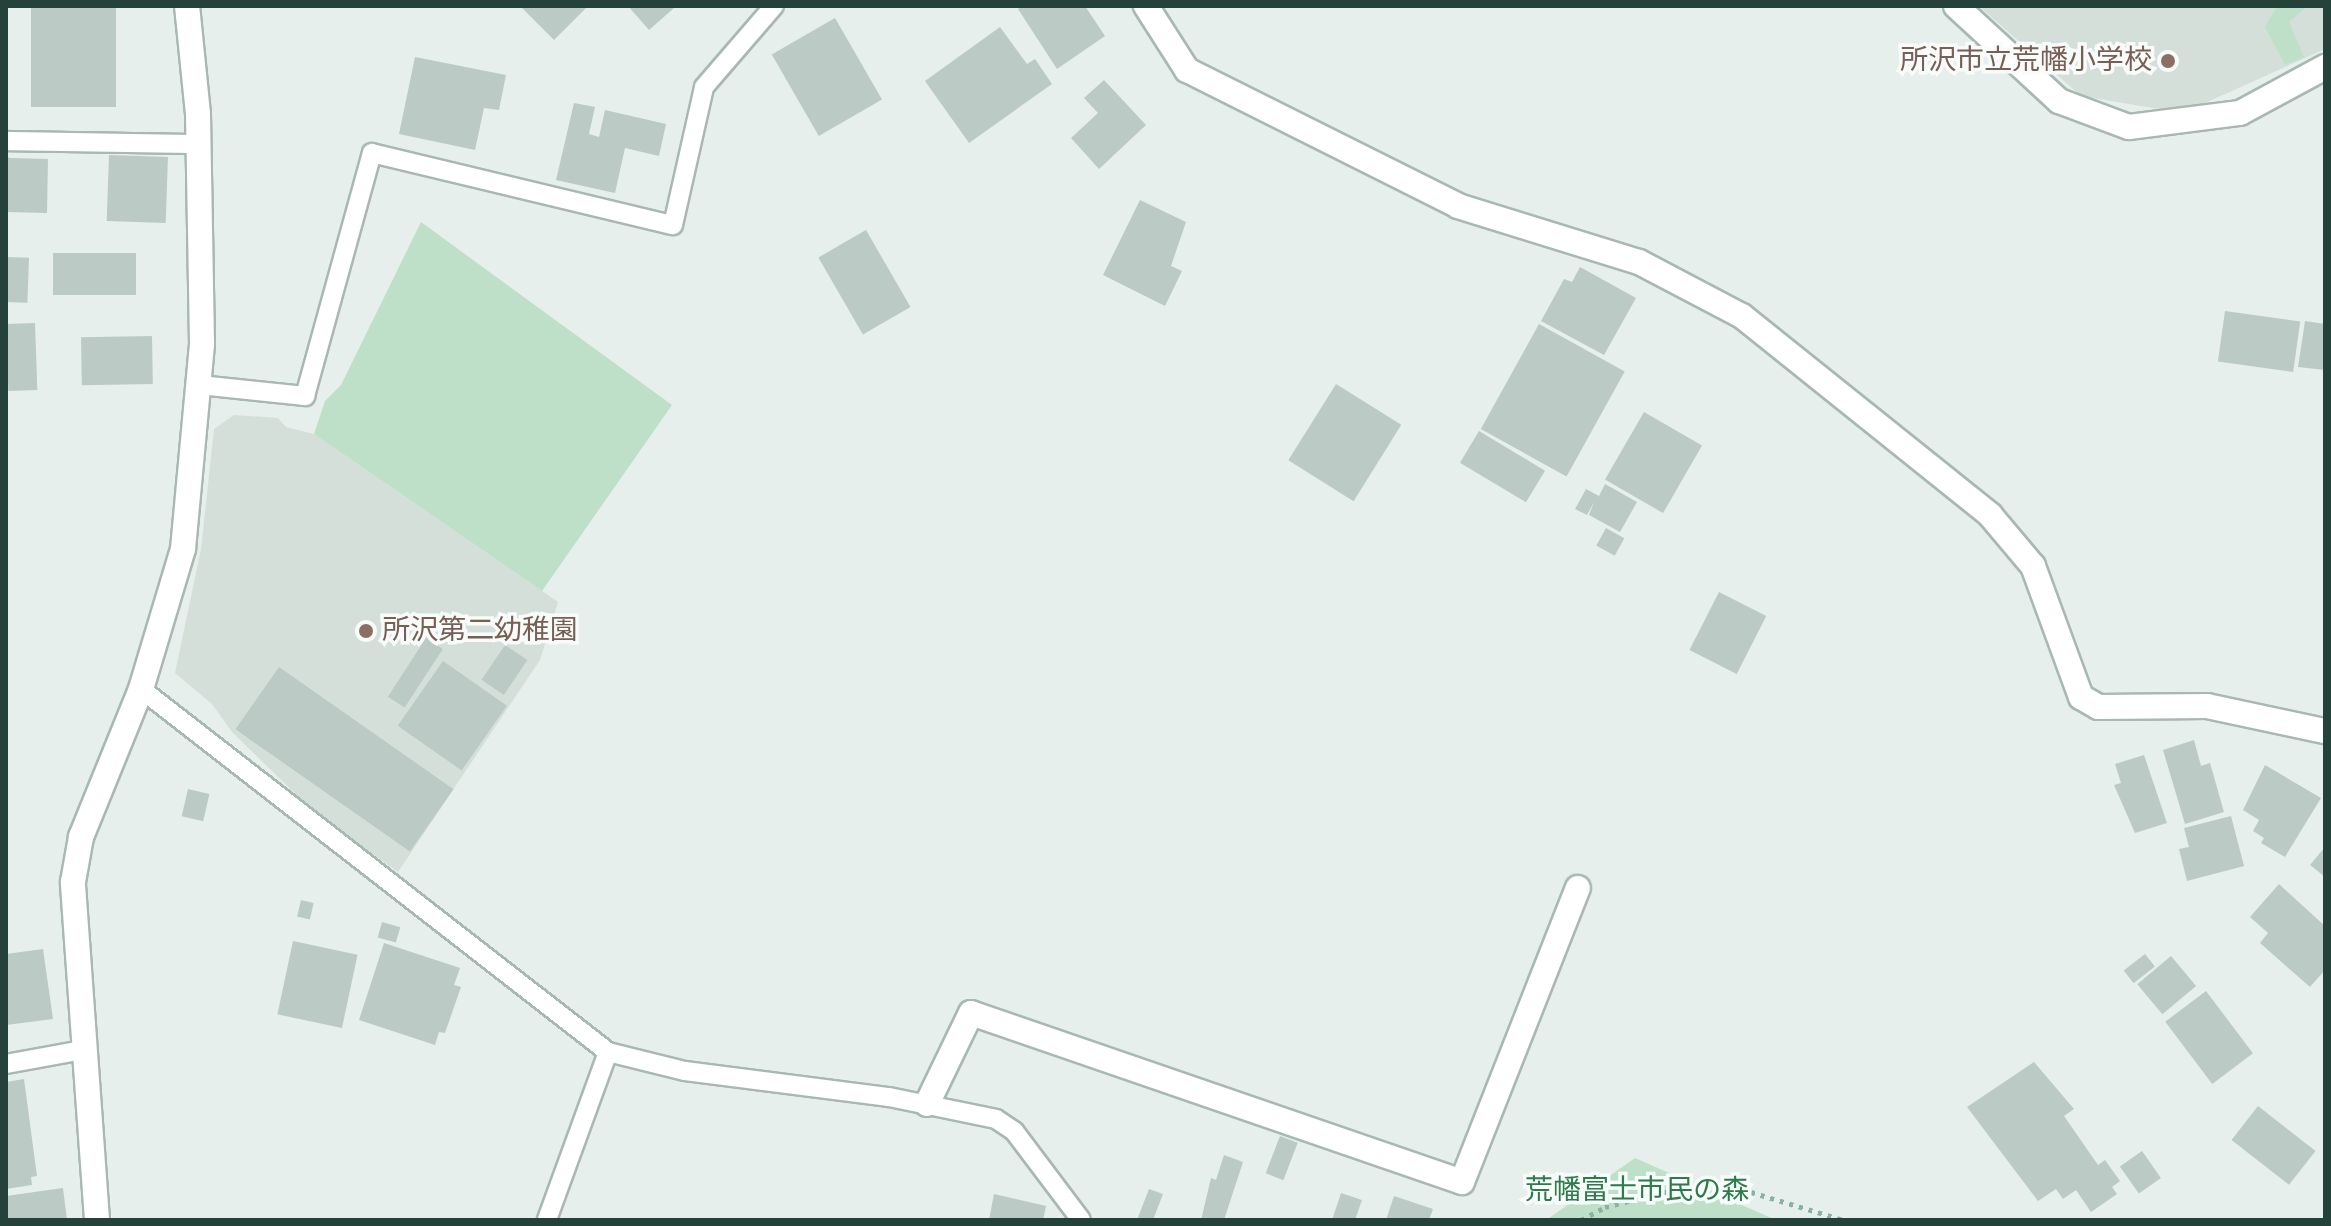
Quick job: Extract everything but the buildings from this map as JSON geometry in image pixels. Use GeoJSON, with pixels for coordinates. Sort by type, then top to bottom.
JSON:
{"type":"FeatureCollection","features":[{"type":"Feature","properties":{"kind":"street"},"geometry":{"type":"LineString","coordinates":[[97,1220],[73,882],[81,837],[141,689],[183,549],[199,385],[198,144],[187,6]]}},
{"type":"Feature","properties":{"kind":"street"},"geometry":{"type":"LineString","coordinates":[[1146,6],[1187,70],[1458,206],[1639,262],[1742,316],[1990,515],[2033,566],[2081,697],[2098,707],[2207,706],[2325,731]]}},
{"type":"Feature","properties":{"kind":"street"},"geometry":{"type":"LineString","coordinates":[[1956,6],[2059,101],[2129,127],[2240,113],[2325,67]]}},
{"type":"Feature","properties":{"kind":"street"},"geometry":{"type":"LineString","coordinates":[[927,1104],[971,1013],[1462,1182],[1578,888]]}},
{"type":"Feature","properties":{"kind":"lane"},"geometry":{"type":"LineString","coordinates":[[199,385],[305,396],[372,153],[673,225],[704,87],[774,6]]}},
{"type":"Feature","properties":{"kind":"lane"},"geometry":{"type":"LineString","coordinates":[[6,141],[198,144]]}},
{"type":"Feature","properties":{"kind":"lane"},"geometry":{"type":"LineString","coordinates":[[141,689],[608,1052],[685,1071],[927,1104],[996,1119],[1014,1131],[1081,1220]]}},
{"type":"Feature","properties":{"kind":"lane"},"geometry":{"type":"LineString","coordinates":[[6,1064],[83,1050]]}},
{"type":"Feature","properties":{"kind":"lane"},"geometry":{"type":"LineString","coordinates":[[547,1220],[608,1052]]}},
{"type":"Feature","properties":{"kind":"path"},"geometry":{"type":"LineString","coordinates":[[1581,1220],[1605,1207],[1664,1192],[1751,1192],[1844,1220]]}},
{"type":"Feature","properties":{"kind":"shaded area","name":"所沢市立荒幡小学校"},"geometry":{"type":"Polygon","coordinates":[[[1979,6],[2325,6],[2325,49],[2183,113],[2081,96],[1979,6]]]}},
{"type":"Feature","properties":{"kind":"shaded area","name":"所沢第二幼稚園"},"geometry":{"type":"Polygon","coordinates":[[[234,415],[278,418],[286,427],[314,434],[558,602],[540,660],[398,872],[315,813],[232,732],[212,704],[175,673],[201,549],[214,429],[234,415]]]}},
{"type":"Feature","properties":{"kind":"green space"},"geometry":{"type":"Polygon","coordinates":[[[2277,6],[2308,6],[2289,22],[2304,57],[2285,65],[2265,27],[2277,6]]]}},
{"type":"Feature","properties":{"kind":"green space"},"geometry":{"type":"Polygon","coordinates":[[[421,222],[672,405],[542,591],[314,434],[325,401],[341,385],[421,222]]]}},
{"type":"Feature","properties":{"kind":"green space","name":"荒幡富士市民の森"},"geometry":{"type":"Polygon","coordinates":[[[1635,1158],[1776,1220],[1546,1220],[1635,1158]]]}},
{"type":"Feature","properties":{"kind":"place","name":"所沢市立荒幡小学校"},"geometry":{"type":"Point","coordinates":[2168,61]}},
{"type":"Feature","properties":{"kind":"place","name":"所沢第二幼稚園"},"geometry":{"type":"Point","coordinates":[366,631]}}]}
